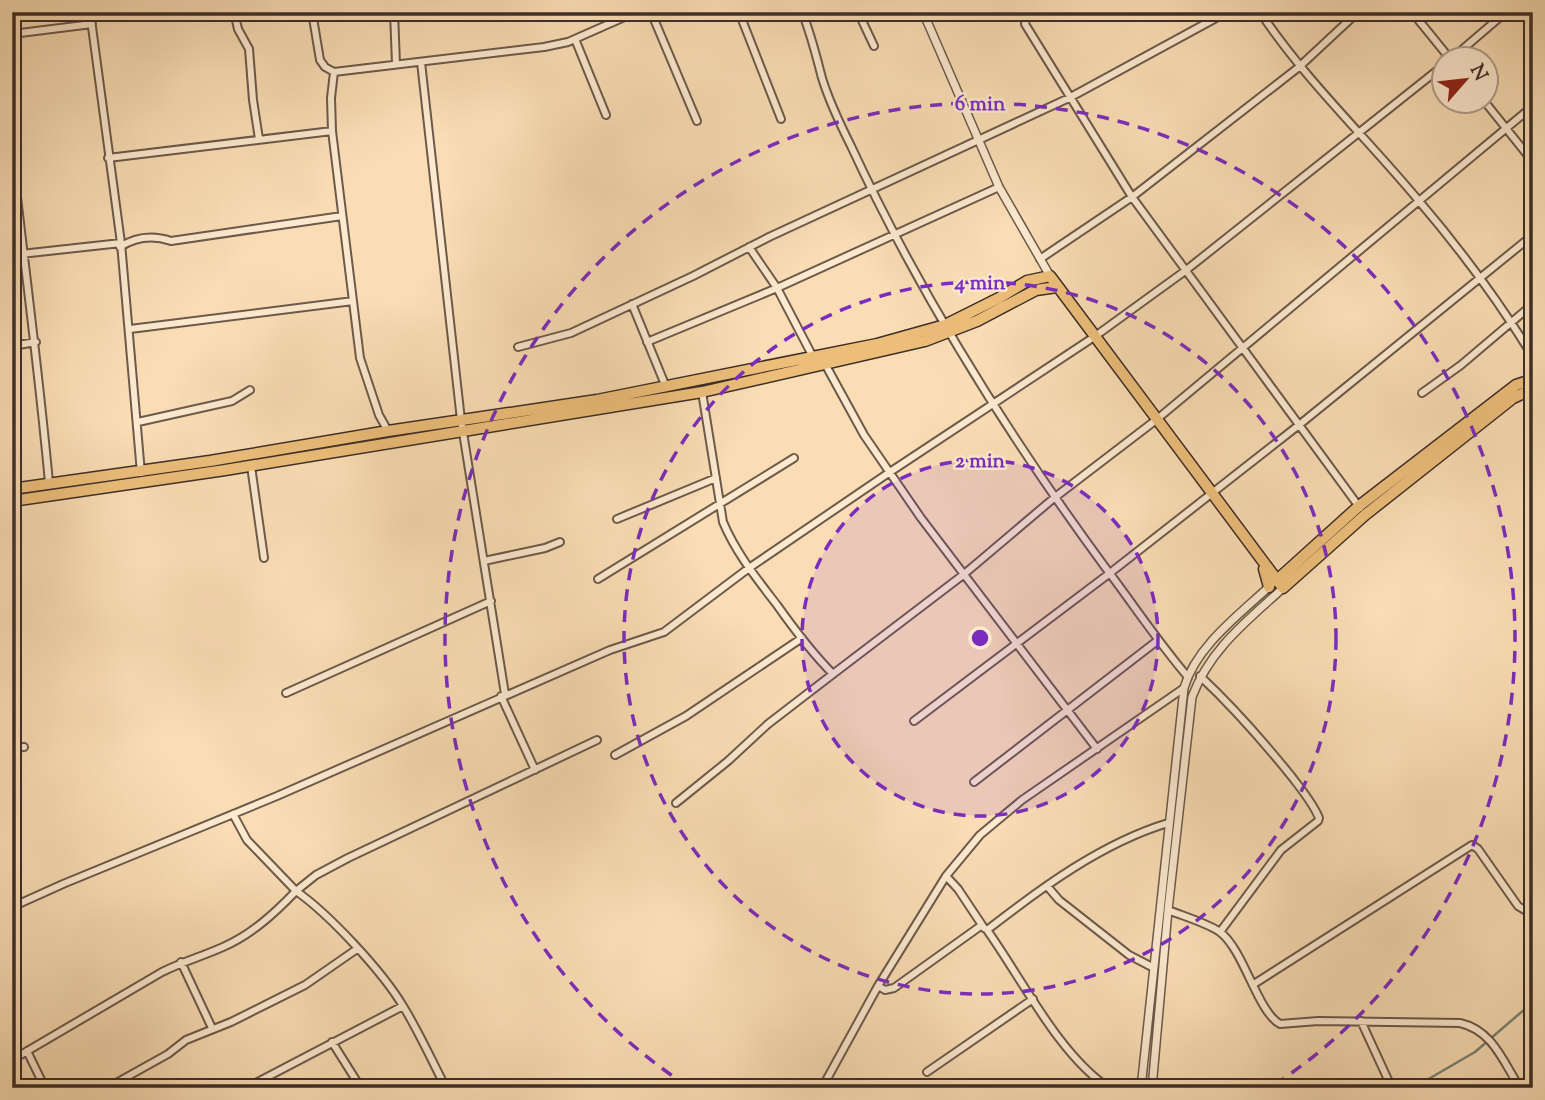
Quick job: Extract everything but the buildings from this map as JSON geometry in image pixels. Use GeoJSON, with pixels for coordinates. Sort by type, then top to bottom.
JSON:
{"type":"FeatureCollection","features":[{"type":"Feature","properties":{"kind":"main road"},"geometry":{"type":"LineString","coordinates":[[12,489],[49,483],[251,466],[925,341],[1027,281],[1050,276],[1262,561],[1276,585]]}},
{"type":"Feature","properties":{"kind":"main road"},"geometry":{"type":"LineString","coordinates":[[947,329],[1036,290],[1057,287]]}},
{"type":"Feature","properties":{"kind":"main road"},"geometry":{"type":"LineString","coordinates":[[12,501],[388,431],[462,425],[702,392],[819,360]]}},
{"type":"Feature","properties":{"kind":"main road"},"geometry":{"type":"LineString","coordinates":[[1276,585],[1287,571],[1516,385],[1529,383]]}},
{"type":"Feature","properties":{"kind":"main road"},"geometry":{"type":"LineString","coordinates":[[1276,585],[1362,510],[1519,394],[1533,394]]}},
{"type":"Feature","properties":{"kind":"main road"},"geometry":{"type":"LineString","coordinates":[[1262,561],[1287,571]]}},
{"type":"Feature","properties":{"kind":"street"},"geometry":{"type":"LineString","coordinates":[[90,12],[121,245],[141,476]]}},
{"type":"Feature","properties":{"kind":"street"},"geometry":{"type":"LineString","coordinates":[[234,12],[238,29],[248,49],[259,139]]}},
{"type":"Feature","properties":{"kind":"street"},"geometry":{"type":"LineString","coordinates":[[312,12],[320,60],[334,72],[544,47],[575,39],[636,12]]}},
{"type":"Feature","properties":{"kind":"street"},"geometry":{"type":"LineString","coordinates":[[394,12],[396,64]]}},
{"type":"Feature","properties":{"kind":"street"},"geometry":{"type":"LineString","coordinates":[[651,12],[697,121]]}},
{"type":"Feature","properties":{"kind":"street"},"geometry":{"type":"LineString","coordinates":[[739,12],[781,119]]}},
{"type":"Feature","properties":{"kind":"street"},"geometry":{"type":"LineString","coordinates":[[802,12],[811,34],[823,80],[850,145],[895,235],[947,329],[1054,498],[1157,641],[1188,677]]}},
{"type":"Feature","properties":{"kind":"street"},"geometry":{"type":"LineString","coordinates":[[858,12],[873,46]]}},
{"type":"Feature","properties":{"kind":"street"},"geometry":{"type":"LineString","coordinates":[[923,12],[999,187],[1050,276]]}},
{"type":"Feature","properties":{"kind":"street"},"geometry":{"type":"LineString","coordinates":[[1040,12],[1024,20],[1025,24],[1132,197],[1362,510]]}},
{"type":"Feature","properties":{"kind":"street"},"geometry":{"type":"LineString","coordinates":[[518,347],[571,333],[1069,98],[1227,12]]}},
{"type":"Feature","properties":{"kind":"street"},"geometry":{"type":"LineString","coordinates":[[1260,12],[1299,67],[1420,202],[1478,277],[1533,357]]}},
{"type":"Feature","properties":{"kind":"street"},"geometry":{"type":"LineString","coordinates":[[1040,259],[1132,197],[1299,67],[1358,12]]}},
{"type":"Feature","properties":{"kind":"street"},"geometry":{"type":"LineString","coordinates":[[1412,12],[1440,46]]}},
{"type":"Feature","properties":{"kind":"street"},"geometry":{"type":"LineString","coordinates":[[1466,46],[1506,12]]}},
{"type":"Feature","properties":{"kind":"street"},"geometry":{"type":"LineString","coordinates":[[12,34],[92,24]]}},
{"type":"Feature","properties":{"kind":"street"},"geometry":{"type":"LineString","coordinates":[[575,39],[606,115]]}},
{"type":"Feature","properties":{"kind":"street"},"geometry":{"type":"LineString","coordinates":[[421,62],[462,425],[491,601],[503,695],[535,770]]}},
{"type":"Feature","properties":{"kind":"street"},"geometry":{"type":"LineString","coordinates":[[334,72],[331,98],[332,131],[353,301],[364,374],[388,431]]}},
{"type":"Feature","properties":{"kind":"street"},"geometry":{"type":"LineString","coordinates":[[12,906],[233,814],[610,650],[664,632],[749,569],[1094,337],[1185,271],[1430,76]]}},
{"type":"Feature","properties":{"kind":"street"},"geometry":{"type":"LineString","coordinates":[[676,803],[768,724],[963,575],[1054,498],[1156,420],[1533,106]]}},
{"type":"Feature","properties":{"kind":"street"},"geometry":{"type":"LineString","coordinates":[[1496,116],[1533,162]]}},
{"type":"Feature","properties":{"kind":"street"},"geometry":{"type":"LineString","coordinates":[[108,158],[332,131]]}},
{"type":"Feature","properties":{"kind":"street"},"geometry":{"type":"LineString","coordinates":[[12,152],[36,342],[49,483]]}},
{"type":"Feature","properties":{"kind":"street"},"geometry":{"type":"LineString","coordinates":[[647,342],[777,288],[999,187]]}},
{"type":"Feature","properties":{"kind":"street"},"geometry":{"type":"LineString","coordinates":[[12,255],[121,245],[151,236],[171,241],[342,216]]}},
{"type":"Feature","properties":{"kind":"street"},"geometry":{"type":"LineString","coordinates":[[914,721],[1110,573],[1299,425],[1533,234]]}},
{"type":"Feature","properties":{"kind":"street"},"geometry":{"type":"LineString","coordinates":[[749,247],[777,288],[864,435],[963,575],[1097,749]]}},
{"type":"Feature","properties":{"kind":"street"},"geometry":{"type":"LineString","coordinates":[[130,329],[353,301]]}},
{"type":"Feature","properties":{"kind":"street"},"geometry":{"type":"LineString","coordinates":[[632,304],[666,387]]}},
{"type":"Feature","properties":{"kind":"street"},"geometry":{"type":"LineString","coordinates":[[1422,393],[1461,365],[1533,304]]}},
{"type":"Feature","properties":{"kind":"street"},"geometry":{"type":"LineString","coordinates":[[12,345],[36,342]]}},
{"type":"Feature","properties":{"kind":"street"},"geometry":{"type":"LineString","coordinates":[[1519,394],[1529,383],[1533,373]]}},
{"type":"Feature","properties":{"kind":"street"},"geometry":{"type":"LineString","coordinates":[[138,422],[232,401],[250,390]]}},
{"type":"Feature","properties":{"kind":"street"},"geometry":{"type":"LineString","coordinates":[[702,392],[723,522],[729,537],[749,569],[833,674]]}},
{"type":"Feature","properties":{"kind":"street"},"geometry":{"type":"LineString","coordinates":[[598,579],[794,458]]}},
{"type":"Feature","properties":{"kind":"street"},"geometry":{"type":"LineString","coordinates":[[251,466],[264,558]]}},
{"type":"Feature","properties":{"kind":"street"},"geometry":{"type":"LineString","coordinates":[[617,519],[716,478]]}},
{"type":"Feature","properties":{"kind":"street"},"geometry":{"type":"LineString","coordinates":[[484,561],[545,548],[560,541]]}},
{"type":"Feature","properties":{"kind":"street"},"geometry":{"type":"LineString","coordinates":[[1152,1088],[1168,910],[1192,697],[1200,676],[1212,658],[1276,585]]}},
{"type":"Feature","properties":{"kind":"street"},"geometry":{"type":"LineString","coordinates":[[1142,1088],[1184,688],[1195,664],[1222,632],[1276,585]]}},
{"type":"Feature","properties":{"kind":"street"},"geometry":{"type":"LineString","coordinates":[[286,693],[491,601]]}},
{"type":"Feature","properties":{"kind":"street"},"geometry":{"type":"LineString","coordinates":[[615,755],[686,716],[802,638]]}},
{"type":"Feature","properties":{"kind":"street"},"geometry":{"type":"LineString","coordinates":[[974,782],[1157,641]]}},
{"type":"Feature","properties":{"kind":"street"},"geometry":{"type":"LineString","coordinates":[[1200,676],[1274,755],[1319,818],[1281,850],[1220,932]]}},
{"type":"Feature","properties":{"kind":"street"},"geometry":{"type":"LineString","coordinates":[[822,1088],[878,986],[946,876],[997,820],[1022,800],[1184,688]]}},
{"type":"Feature","properties":{"kind":"street"},"geometry":{"type":"LineString","coordinates":[[12,1060],[181,962],[222,947],[254,930],[316,875],[597,740]]}},
{"type":"Feature","properties":{"kind":"street"},"geometry":{"type":"LineString","coordinates":[[12,748],[24,747]]}},
{"type":"Feature","properties":{"kind":"street"},"geometry":{"type":"LineString","coordinates":[[233,814],[247,840],[380,975],[403,1006],[446,1088]]}},
{"type":"Feature","properties":{"kind":"street"},"geometry":{"type":"LineString","coordinates":[[878,986],[886,990],[894,988],[1090,859],[1132,836],[1168,823]]}},
{"type":"Feature","properties":{"kind":"street"},"geometry":{"type":"LineString","coordinates":[[1254,984],[1472,845],[1478,849],[1518,906],[1533,915]]}},
{"type":"Feature","properties":{"kind":"street"},"geometry":{"type":"LineString","coordinates":[[946,876],[958,889],[1050,1025],[1084,1066],[1109,1088]]}},
{"type":"Feature","properties":{"kind":"street"},"geometry":{"type":"LineString","coordinates":[[1047,886],[1059,900],[1129,955],[1154,968]]}},
{"type":"Feature","properties":{"kind":"street"},"geometry":{"type":"LineString","coordinates":[[1168,910],[1220,932],[1235,951],[1268,1012],[1280,1024],[1361,1021],[1460,1023],[1474,1026],[1486,1035],[1520,1088]]}},
{"type":"Feature","properties":{"kind":"street"},"geometry":{"type":"LineString","coordinates":[[107,1088],[168,1055],[186,1040],[231,1022],[305,985],[357,949]]}},
{"type":"Feature","properties":{"kind":"street"},"geometry":{"type":"LineString","coordinates":[[181,962],[212,1028]]}},
{"type":"Feature","properties":{"kind":"street"},"geometry":{"type":"LineString","coordinates":[[927,1072],[1033,999]]}},
{"type":"Feature","properties":{"kind":"street"},"geometry":{"type":"LineString","coordinates":[[246,1088],[403,1006]]}},
{"type":"Feature","properties":{"kind":"street"},"geometry":{"type":"LineString","coordinates":[[1361,1021],[1390,1084]]}},
{"type":"Feature","properties":{"kind":"street"},"geometry":{"type":"LineString","coordinates":[[332,1042],[361,1088]]}},
{"type":"Feature","properties":{"kind":"street"},"geometry":{"type":"LineString","coordinates":[[27,1051],[45,1088]]}},
{"type":"Feature","properties":{"kind":"waterway"},"geometry":{"type":"LineString","coordinates":[[1413,1088],[1475,1052],[1533,1002]]}}]}
